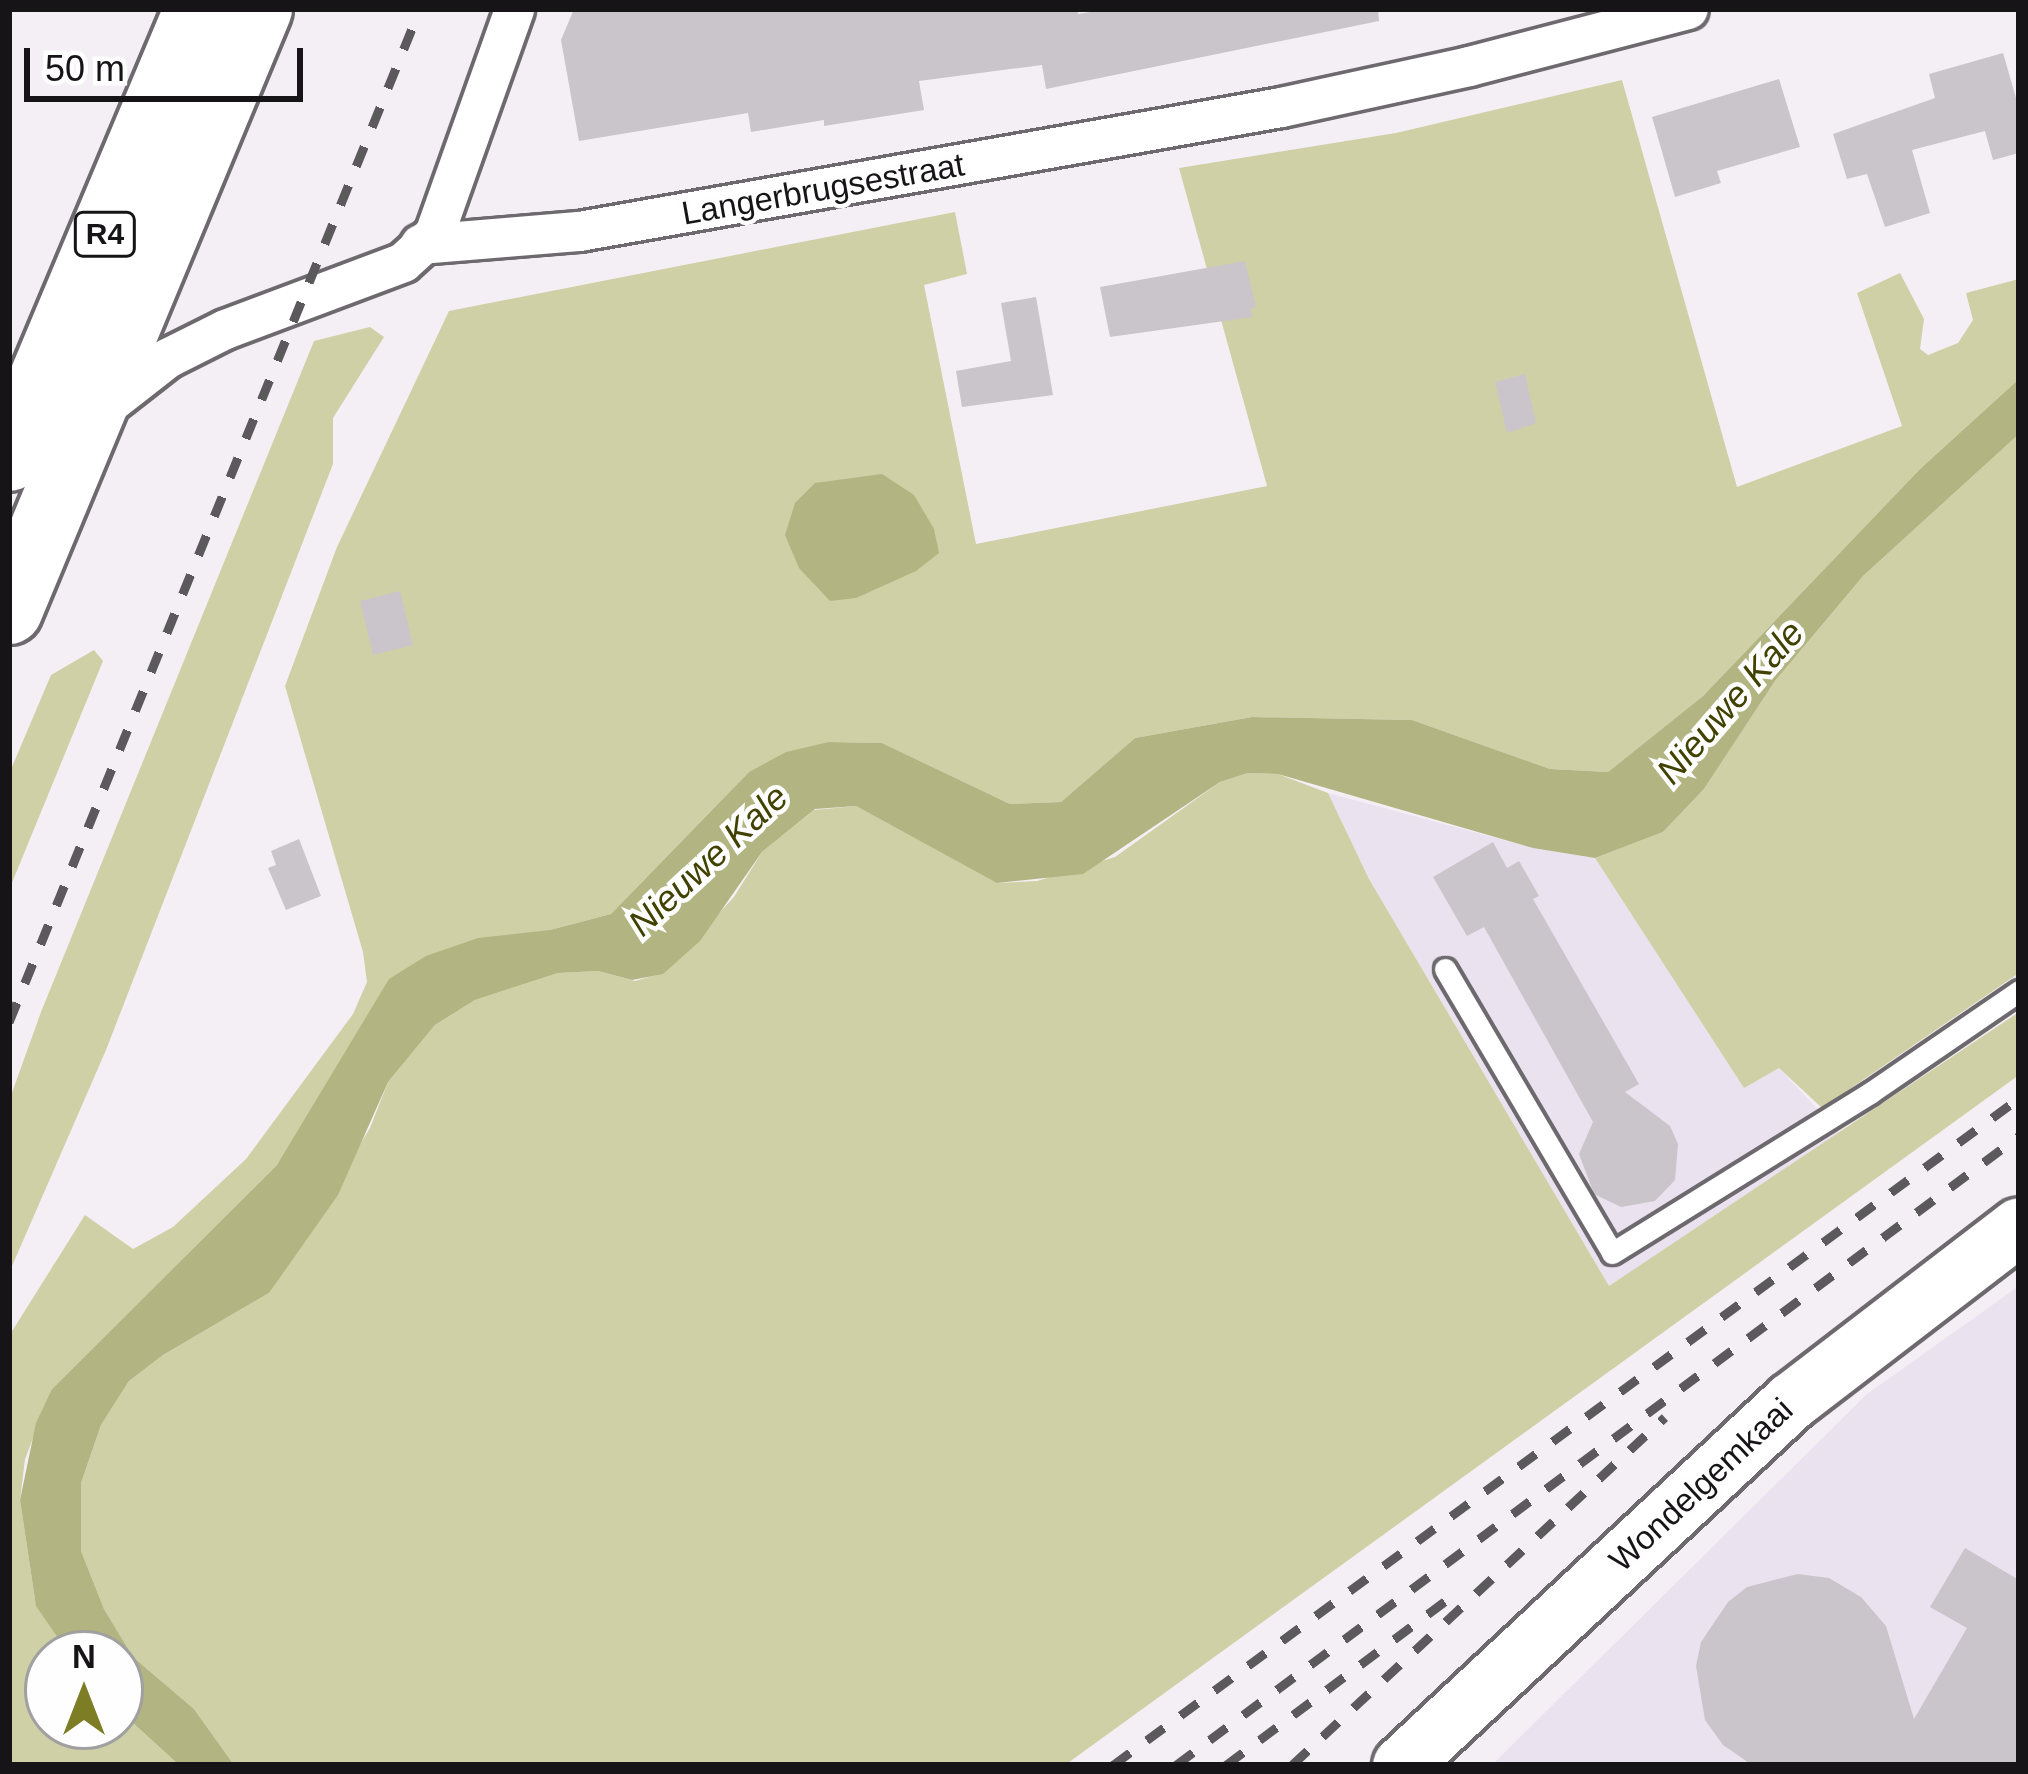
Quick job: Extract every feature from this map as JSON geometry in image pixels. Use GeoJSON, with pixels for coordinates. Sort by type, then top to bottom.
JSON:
{"type":"FeatureCollection","features":[{"type":"Feature","properties":{"kind":"highway","name":"R4"},"geometry":{"type":"LineString","coordinates":[[9,458],[199,9]]}},
{"type":"Feature","properties":{"kind":"highway","name":"R4"},"geometry":{"type":"LineString","coordinates":[[9,610],[259,9]]}},
{"type":"Feature","properties":{"kind":"main road","name":"Wondelgemkaai"},"geometry":{"type":"LineString","coordinates":[[1401,1765],[1791,1400],[2019,1226]]}},
{"type":"Feature","properties":{"kind":"street"},"geometry":{"type":"LineString","coordinates":[[421,244],[434,234],[514,9]]}},
{"type":"Feature","properties":{"kind":"street","name":"Langerbrugsestraat"},"geometry":{"type":"LineString","coordinates":[[9,476],[167,358],[225,329],[403,262],[421,244],[579,232],[1281,107],[1469,66],[1688,9]]}},
{"type":"Feature","properties":{"kind":"street"},"geometry":{"type":"LineString","coordinates":[[153,273],[172,321],[190,331],[225,329]]}},
{"type":"Feature","properties":{"kind":"lane"},"geometry":{"type":"LineString","coordinates":[[1445,969],[1612,1253],[1870,1093],[2019,992]]}},
{"type":"Feature","properties":{"kind":"shaded area"},"geometry":{"type":"Polygon","coordinates":[[[1622,80],[1737,487],[1902,426],[1857,293],[1900,273],[1924,319],[1920,349],[1928,355],[1958,343],[1973,320],[1966,293],[2019,279],[2019,379],[1920,469],[1703,696],[1608,772],[1550,769],[1412,720],[1252,717],[1135,738],[1061,802],[1010,804],[882,743],[829,742],[749,772],[611,914],[550,930],[326,1092],[277,1165],[52,1389],[25,1459],[20,1500],[35,1599],[54,1630],[24,1630],[24,1750],[144,1750],[144,1733],[179,1765],[9,1765],[9,1336],[85,1215],[133,1249],[173,1227],[246,1159],[353,1014],[367,982],[363,952],[285,686],[337,547],[449,311],[955,212],[967,274],[924,285],[976,544],[1267,486],[1179,168],[1396,133],[1622,80]]]}},
{"type":"Feature","properties":{"kind":"shaded area"},"geometry":{"type":"Polygon","coordinates":[[[370,327],[384,337],[333,418],[333,464],[106,1050],[9,1273],[9,1101],[41,1012],[314,341],[370,327]]]}},
{"type":"Feature","properties":{"kind":"shaded area"},"geometry":{"type":"Polygon","coordinates":[[[2019,434],[2019,973],[1822,1108],[1779,1068],[1744,1088],[1595,858],[1663,832],[1704,789],[1775,681],[1863,576],[2019,434]]]}},
{"type":"Feature","properties":{"kind":"shaded area"},"geometry":{"type":"Polygon","coordinates":[[[94,650],[103,661],[9,890],[9,774],[51,675],[94,650]]]}},
{"type":"Feature","properties":{"kind":"shaded area"},"geometry":{"type":"Polygon","coordinates":[[[1248,773],[1278,774],[1328,793],[1369,879],[1609,1286],[2019,1012],[2019,1075],[1065,1765],[234,1765],[194,1709],[144,1666],[144,1630],[117,1630],[81,1551],[81,1483],[101,1425],[129,1381],[163,1355],[269,1293],[370,1128],[388,1082],[435,1025],[475,1000],[558,973],[598,971],[635,981],[663,973],[734,897],[762,852],[814,810],[856,806],[998,883],[1037,881],[1115,857],[1220,782],[1248,773]]]}},
{"type":"Feature","properties":{"kind":"shaded area"},"geometry":{"type":"Polygon","coordinates":[[[1328,793],[1533,848],[1595,858],[1744,1087],[1779,1068],[1841,1134],[1609,1286],[1369,879],[1328,793]]]}},
{"type":"Feature","properties":{"kind":"shaded area"},"geometry":{"type":"Polygon","coordinates":[[[2019,1286],[2019,1765],[1492,1765],[1867,1394],[2019,1286]]]}},
{"type":"Feature","properties":{"kind":"water","name":"Nieuwe Kale"},"geometry":{"type":"Polygon","coordinates":[[[2019,379],[2019,434],[1863,576],[1775,681],[1704,789],[1663,832],[1595,858],[1533,848],[1278,774],[1248,773],[1220,782],[1083,874],[997,883],[856,806],[815,809],[762,852],[700,941],[663,974],[632,980],[598,971],[558,973],[475,1000],[435,1025],[388,1082],[338,1195],[269,1293],[163,1355],[129,1381],[101,1425],[81,1483],[81,1551],[117,1630],[52,1630],[36,1606],[20,1500],[36,1423],[52,1389],[277,1165],[389,979],[426,956],[478,938],[550,930],[611,914],[749,772],[786,752],[829,742],[882,743],[1010,804],[1061,802],[1135,738],[1252,717],[1412,720],[1550,769],[1608,772],[1703,696],[1920,469],[2019,379]]]}},
{"type":"Feature","properties":{"kind":"water"},"geometry":{"type":"Polygon","coordinates":[[[882,474],[914,495],[934,529],[939,553],[916,571],[856,598],[830,601],[799,568],[785,535],[795,503],[815,483],[882,474]]]}},
{"type":"Feature","properties":{"kind":"water"},"geometry":{"type":"Polygon","coordinates":[[[144,1666],[194,1709],[234,1765],[179,1765],[144,1733],[144,1666]]]}},
{"type":"Feature","properties":{"kind":"building"},"geometry":{"type":"Polygon","coordinates":[[[574,9],[1077,9],[1078,14],[1109,9],[1378,9],[1379,21],[1046,89],[1042,65],[919,81],[924,110],[824,126],[824,120],[751,132],[748,113],[579,141],[561,40],[574,9]]]}},
{"type":"Feature","properties":{"kind":"building"},"geometry":{"type":"Polygon","coordinates":[[[2003,53],[2019,108],[2019,153],[1993,160],[1985,131],[1912,150],[1930,213],[1885,227],[1867,174],[1847,179],[1833,134],[1935,98],[1929,74],[2003,53]]]}},
{"type":"Feature","properties":{"kind":"building"},"geometry":{"type":"Polygon","coordinates":[[[1779,79],[1800,147],[1717,171],[1721,183],[1675,197],[1652,117],[1779,79]]]}},
{"type":"Feature","properties":{"kind":"building"},"geometry":{"type":"Polygon","coordinates":[[[1245,261],[1256,307],[1250,309],[1253,317],[1110,337],[1100,287],[1245,261]]]}},
{"type":"Feature","properties":{"kind":"building"},"geometry":{"type":"Polygon","coordinates":[[[1036,297],[1053,395],[962,407],[956,371],[1011,361],[1001,303],[1036,297]]]}},
{"type":"Feature","properties":{"kind":"building"},"geometry":{"type":"Polygon","coordinates":[[[1525,374],[1536,423],[1507,433],[1495,382],[1525,374]]]}},
{"type":"Feature","properties":{"kind":"building"},"geometry":{"type":"Polygon","coordinates":[[[400,591],[413,645],[373,655],[360,601],[400,591]]]}},
{"type":"Feature","properties":{"kind":"building"},"geometry":{"type":"Polygon","coordinates":[[[299,839],[321,896],[286,910],[268,868],[276,865],[271,851],[299,839]]]}},
{"type":"Feature","properties":{"kind":"building"},"geometry":{"type":"Polygon","coordinates":[[[1493,842],[1507,868],[1519,861],[1539,896],[1533,899],[1639,1084],[1625,1092],[1670,1126],[1678,1144],[1675,1180],[1655,1201],[1621,1207],[1594,1194],[1579,1154],[1593,1122],[1484,927],[1467,936],[1433,877],[1493,842]]]}},
{"type":"Feature","properties":{"kind":"building"},"geometry":{"type":"Polygon","coordinates":[[[1965,1548],[2019,1580],[2019,1765],[1752,1765],[1723,1745],[1705,1720],[1696,1666],[1701,1642],[1728,1602],[1747,1587],[1798,1574],[1829,1578],[1861,1597],[1886,1626],[1914,1719],[1967,1628],[1930,1607],[1965,1548]]]}},
{"type":"Feature","properties":{"kind":"railway"},"geometry":{"type":"LineString","coordinates":[[9,1022],[420,9]]}},
{"type":"Feature","properties":{"kind":"railway"},"geometry":{"type":"LineString","coordinates":[[1113,1765],[2019,1098]]}},
{"type":"Feature","properties":{"kind":"railway"},"geometry":{"type":"LineString","coordinates":[[1176,1765],[2019,1136]]}},
{"type":"Feature","properties":{"kind":"railway"},"geometry":{"type":"LineString","coordinates":[[1292,1765],[1665,1417]]}},
{"type":"Feature","properties":{"kind":"railway"},"geometry":{"type":"LineString","coordinates":[[1226,1765],[1452,1596]]}}]}
